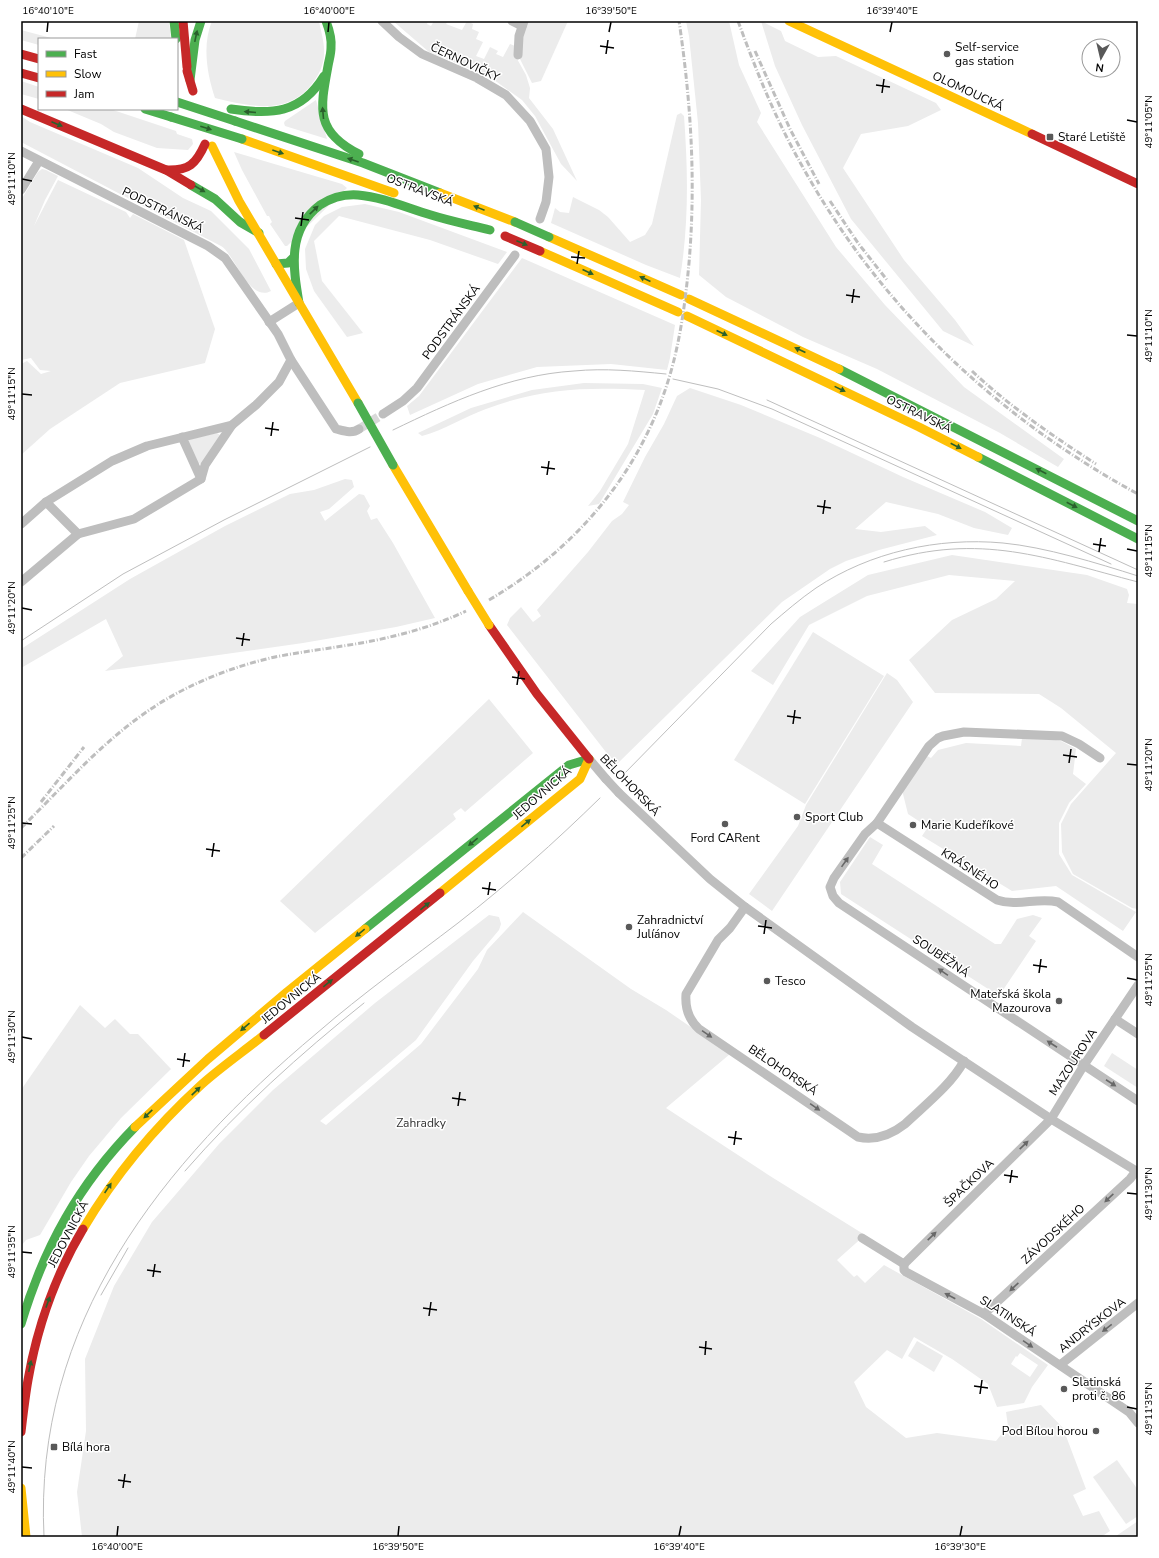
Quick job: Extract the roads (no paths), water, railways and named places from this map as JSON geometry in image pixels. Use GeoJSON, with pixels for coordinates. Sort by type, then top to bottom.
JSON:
{"type":"FeatureCollection","features":[{"type":"Feature","properties":{"kind":"main road"},"geometry":{"type":"LineString","coordinates":[[174,21],[176,38]]}},
{"type":"Feature","properties":{"kind":"main road"},"geometry":{"type":"LineString","coordinates":[[183,21],[185,49],[190,80]]}},
{"type":"Feature","properties":{"kind":"main road"},"geometry":{"type":"LineString","coordinates":[[190,80],[195,40],[201,21]]}},
{"type":"Feature","properties":{"kind":"main road"},"geometry":{"type":"LineString","coordinates":[[326,21],[331,43],[322,101],[322,115],[325,126],[331,135],[346,148],[371,158],[416,184]]}},
{"type":"Feature","properties":{"kind":"main road","name":"OLOMOUCKÁ"},"geometry":{"type":"LineString","coordinates":[[789,21],[1138,184]]}},
{"type":"Feature","properties":{"kind":"main road"},"geometry":{"type":"LineString","coordinates":[[178,46],[193,91]]}},
{"type":"Feature","properties":{"kind":"main road"},"geometry":{"type":"LineString","coordinates":[[21,54],[38,60]]}},
{"type":"Feature","properties":{"kind":"main road"},"geometry":{"type":"LineString","coordinates":[[178,101],[261,112],[285,110],[298,105],[314,92],[324,78],[327,70]]}},
{"type":"Feature","properties":{"kind":"main road"},"geometry":{"type":"LineString","coordinates":[[21,73],[38,78]]}},
{"type":"Feature","properties":{"kind":"main road","name":"OSTRAVSKÁ"},"geometry":{"type":"LineString","coordinates":[[178,101],[299,141],[516,222],[685,297],[854,376],[1138,521]]}},
{"type":"Feature","properties":{"kind":"main road"},"geometry":{"type":"LineString","coordinates":[[21,109],[166,170],[215,199],[240,222],[259,234]]}},
{"type":"Feature","properties":{"kind":"main road","name":"OSTRAVSKÁ"},"geometry":{"type":"LineString","coordinates":[[148,110],[242,139],[375,186],[490,230],[540,251],[683,314],[912,424],[1138,539]]}},
{"type":"Feature","properties":{"kind":"main road"},"geometry":{"type":"LineString","coordinates":[[166,170],[178,171],[190,166],[209,145],[276,264],[393,465],[489,625],[521,674],[562,729],[589,759]]}},
{"type":"Feature","properties":{"kind":"main road"},"geometry":{"type":"LineString","coordinates":[[299,303],[294,258],[297,237],[306,219],[324,203],[343,196],[360,196],[381,199],[432,216],[490,230]]}},
{"type":"Feature","properties":{"kind":"main road"},"geometry":{"type":"LineString","coordinates":[[276,264],[288,263],[294,258]]}},
{"type":"Feature","properties":{"kind":"main road","name":"JEDOVNICKÁ"},"geometry":{"type":"LineString","coordinates":[[21,1324],[26,1304],[57,1232],[99,1167],[145,1117],[194,1071],[292,988],[569,765],[589,759]]}},
{"type":"Feature","properties":{"kind":"main road","name":"JEDOVNICKÁ"},"geometry":{"type":"LineString","coordinates":[[21,1432],[26,1386],[34,1347],[51,1292],[85,1222],[114,1179],[135,1152],[202,1084],[395,930],[580,779],[589,759]]}},
{"type":"Feature","properties":{"kind":"main road"},"geometry":{"type":"LineString","coordinates":[[21,1488],[26,1537]]}},
{"type":"Feature","properties":{"kind":"street","name":"ČERNOVIČKY"},"geometry":{"type":"LineString","coordinates":[[382,21],[399,37],[422,54],[477,78],[506,95],[530,121],[546,148],[549,177],[546,202],[540,219]]}},
{"type":"Feature","properties":{"kind":"street"},"geometry":{"type":"LineString","coordinates":[[512,21],[523,23],[518,55]]}},
{"type":"Feature","properties":{"kind":"street","name":"PODSTRÁNSKÁ"},"geometry":{"type":"LineString","coordinates":[[21,151],[208,246],[225,258],[268,322],[278,334],[291,360],[336,429],[346,432],[356,431],[359,429]]}},
{"type":"Feature","properties":{"kind":"street"},"geometry":{"type":"LineString","coordinates":[[21,190],[40,161]]}},
{"type":"Feature","properties":{"kind":"street","name":"PODSTRÁNSKÁ"},"geometry":{"type":"LineString","coordinates":[[383,414],[403,402],[417,388],[515,255]]}},
{"type":"Feature","properties":{"kind":"street"},"geometry":{"type":"LineString","coordinates":[[268,322],[299,303]]}},
{"type":"Feature","properties":{"kind":"street"},"geometry":{"type":"LineString","coordinates":[[21,582],[78,534],[134,519],[201,479],[205,465],[232,425],[256,405],[279,382],[291,360]]}},
{"type":"Feature","properties":{"kind":"street"},"geometry":{"type":"LineString","coordinates":[[21,524],[46,502],[112,461],[147,446],[232,425]]}},
{"type":"Feature","properties":{"kind":"street"},"geometry":{"type":"LineString","coordinates":[[182,437],[201,479]]}},
{"type":"Feature","properties":{"kind":"street"},"geometry":{"type":"LineString","coordinates":[[46,502],[78,534]]}},
{"type":"Feature","properties":{"kind":"street"},"geometry":{"type":"LineString","coordinates":[[877,823],[929,746],[943,736],[964,732],[1062,736],[1079,744],[1100,758]]}},
{"type":"Feature","properties":{"kind":"street","name":"BĚLOHORSKÁ"},"geometry":{"type":"LineString","coordinates":[[589,759],[619,793],[704,874],[745,907],[870,997],[964,1061],[1051,1119],[1137,1171]]}},
{"type":"Feature","properties":{"kind":"street","name":"SOUBĚŽNÁ"},"geometry":{"type":"LineString","coordinates":[[877,823],[865,834],[834,878],[830,887],[833,896],[839,903],[1138,1101]]}},
{"type":"Feature","properties":{"kind":"street","name":"KRÁSNÉHO"},"geometry":{"type":"LineString","coordinates":[[877,823],[996,900],[1016,904],[1044,900],[1058,902],[1138,957]]}},
{"type":"Feature","properties":{"kind":"street","name":"BĚLOHORSKÁ"},"geometry":{"type":"LineString","coordinates":[[745,907],[730,928],[718,940],[686,994],[685,1004],[692,1023],[699,1028],[858,1137],[866,1139],[893,1133],[905,1124],[950,1080],[964,1061]]}},
{"type":"Feature","properties":{"kind":"street","name":"MAZOUROVA"},"geometry":{"type":"LineString","coordinates":[[1051,1119],[1084,1065],[1138,984]]}},
{"type":"Feature","properties":{"kind":"street"},"geometry":{"type":"LineString","coordinates":[[1115,1019],[1138,1034]]}},
{"type":"Feature","properties":{"kind":"street","name":"ŠPAČKOVA"},"geometry":{"type":"LineString","coordinates":[[904,1264],[1051,1119]]}},
{"type":"Feature","properties":{"kind":"street","name":"ZÁVODSKÉHO"},"geometry":{"type":"LineString","coordinates":[[984,1314],[1137,1171]]}},
{"type":"Feature","properties":{"kind":"street","name":"SLATINSKÁ"},"geometry":{"type":"LineString","coordinates":[[862,1238],[904,1264],[904,1270],[906,1272],[984,1314],[1129,1412],[1137,1419]]}},
{"type":"Feature","properties":{"kind":"street","name":"ANDRÝSKOVA"},"geometry":{"type":"LineString","coordinates":[[1060,1365],[1138,1303]]}},
{"type":"Feature","properties":{"kind":"tunnel"},"geometry":{"type":"LineString","coordinates":[[359,429],[383,414]]}},
{"type":"Feature","properties":{"kind":"tram line"},"geometry":{"type":"LineString","coordinates":[[393,430],[459,400],[503,384],[526,378],[574,371],[597,370],[666,374]]}},
{"type":"Feature","properties":{"kind":"tram line"},"geometry":{"type":"LineString","coordinates":[[673,379],[718,389],[772,409],[1111,564]]}},
{"type":"Feature","properties":{"kind":"tram line"},"geometry":{"type":"LineString","coordinates":[[767,400],[1138,570]]}},
{"type":"Feature","properties":{"kind":"tram line"},"geometry":{"type":"LineString","coordinates":[[21,641],[123,574],[224,520],[370,447]]}},
{"type":"Feature","properties":{"kind":"tram line"},"geometry":{"type":"LineString","coordinates":[[622,776],[771,624],[798,601],[837,575],[882,556],[930,545],[954,542],[1003,543],[1053,552],[1138,576]]}},
{"type":"Feature","properties":{"kind":"tram line"},"geometry":{"type":"LineString","coordinates":[[884,562],[919,553],[951,549],[982,549],[1043,557],[1138,582]]}},
{"type":"Feature","properties":{"kind":"tram line"},"geometry":{"type":"LineString","coordinates":[[44,1537],[46,1459],[60,1386],[85,1318],[118,1254],[160,1193],[207,1136],[260,1083],[351,1004],[458,923],[513,878],[600,798]]}},
{"type":"Feature","properties":{"kind":"tram line"},"geometry":{"type":"LineString","coordinates":[[185,1171],[248,1104],[293,1062],[364,1003]]}},
{"type":"Feature","properties":{"kind":"tram line"},"geometry":{"type":"LineString","coordinates":[[101,1295],[128,1248]]}},
{"type":"Feature","properties":{"kind":"railway"},"geometry":{"type":"LineString","coordinates":[[489,600],[522,578],[553,554],[581,528],[606,499],[628,467],[647,434],[662,398],[677,348],[688,275],[691,232],[691,142],[687,81],[679,21]]}},
{"type":"Feature","properties":{"kind":"railway"},"geometry":{"type":"LineString","coordinates":[[738,21],[766,94],[801,164],[832,216],[867,265],[904,311],[946,353],[990,393],[1036,430],[1086,464],[1138,494]]}},
{"type":"Feature","properties":{"kind":"railway"},"geometry":{"type":"LineString","coordinates":[[755,51],[790,129],[819,184]]}},
{"type":"Feature","properties":{"kind":"railway"},"geometry":{"type":"LineString","coordinates":[[830,201],[858,243],[887,280]]}},
{"type":"Feature","properties":{"kind":"railway"},"geometry":{"type":"LineString","coordinates":[[972,371],[986,384],[1032,420],[1096,464]]}},
{"type":"Feature","properties":{"kind":"railway"},"geometry":{"type":"LineString","coordinates":[[21,828],[112,739],[145,713],[191,686],[224,672],[258,661],[394,636],[449,619],[466,611]]}},
{"type":"Feature","properties":{"kind":"railway"},"geometry":{"type":"LineString","coordinates":[[41,802],[84,747]]}},
{"type":"Feature","properties":{"kind":"railway"},"geometry":{"type":"LineString","coordinates":[[21,858],[54,826]]}},
{"type":"Feature","properties":{"kind":"place","name":"Self-service gas station"},"geometry":{"type":"Point","coordinates":[947,54]}},
{"type":"Feature","properties":{"kind":"place","name":"Staré Letiště"},"geometry":{"type":"Point","coordinates":[1050,137]}},
{"type":"Feature","properties":{"kind":"place","name":"Sport Club"},"geometry":{"type":"Point","coordinates":[797,817]}},
{"type":"Feature","properties":{"kind":"place","name":"Ford CARent"},"geometry":{"type":"Point","coordinates":[725,824]}},
{"type":"Feature","properties":{"kind":"place","name":"Marie Kudeříkové"},"geometry":{"type":"Point","coordinates":[913,825]}},
{"type":"Feature","properties":{"kind":"place","name":"Zahradnictví Julíánov"},"geometry":{"type":"Point","coordinates":[629,927]}},
{"type":"Feature","properties":{"kind":"place","name":"Tesco"},"geometry":{"type":"Point","coordinates":[767,981]}},
{"type":"Feature","properties":{"kind":"place","name":"Mateřská škola Mazourova"},"geometry":{"type":"Point","coordinates":[1059,1001]}},
{"type":"Feature","properties":{"kind":"place","name":"Slatinská proti č. 86"},"geometry":{"type":"Point","coordinates":[1064,1389]}},
{"type":"Feature","properties":{"kind":"place","name":"Pod Bílou horou"},"geometry":{"type":"Point","coordinates":[1096,1431]}},
{"type":"Feature","properties":{"kind":"place","name":"Bílá hora"},"geometry":{"type":"Point","coordinates":[54,1447]}},
{"type":"Feature","properties":{"kind":"park label","name":"Zahradky"},"geometry":{"type":"Point","coordinates":[421,1123]}}]}
